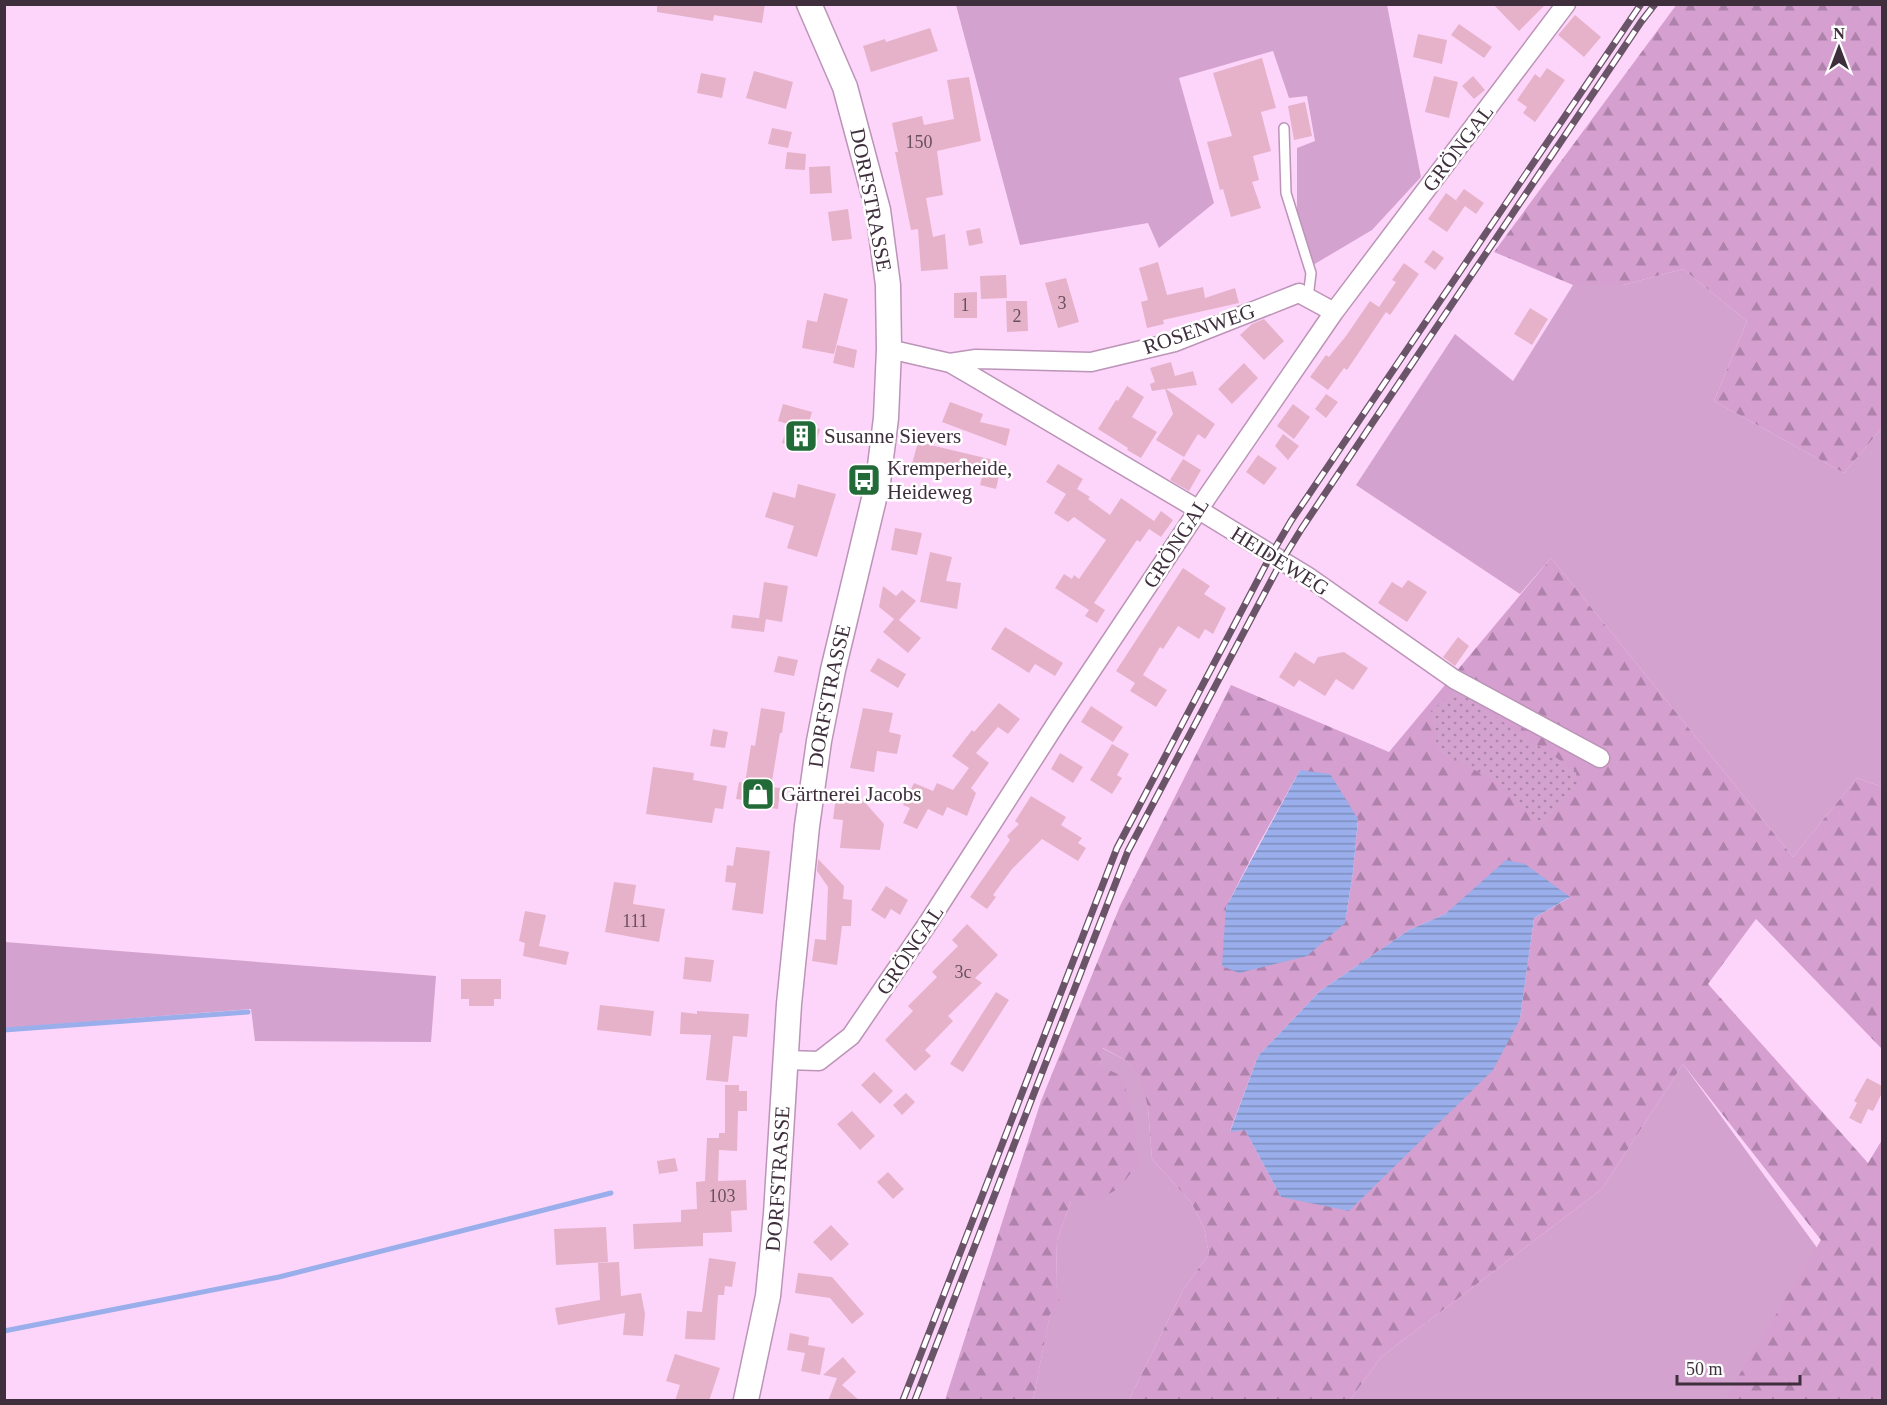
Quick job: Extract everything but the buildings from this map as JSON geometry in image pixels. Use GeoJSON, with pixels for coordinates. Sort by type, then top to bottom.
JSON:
{"type":"FeatureCollection","features":[{"type":"Feature","properties":{"kind":"main road","name":"DORFSTRASSE"},"geometry":{"type":"LineString","coordinates":[[746,1401],[768,1296],[776,1214],[789,1004],[819,741],[833,670],[878,482],[886,418],[889,349],[888,285],[878,210],[845,87],[809,4]]}},
{"type":"Feature","properties":{"kind":"street","name":"GRÖNGAL"},"geometry":{"type":"LineString","coordinates":[[785,1060],[819,1061],[851,1036],[927,926],[1059,719],[1334,312],[1566,4]]}},
{"type":"Feature","properties":{"kind":"street","name":"ROSENWEG"},"geometry":{"type":"LineString","coordinates":[[950,363],[976,359],[1091,362],[1175,342],[1299,292],[1308,297]]}},
{"type":"Feature","properties":{"kind":"street"},"geometry":{"type":"LineString","coordinates":[[1308,297],[1334,312]]}},
{"type":"Feature","properties":{"kind":"street","name":"HEIDEWEG"},"geometry":{"type":"LineString","coordinates":[[889,349],[950,363],[1313,580],[1455,680],[1600,758]]}},
{"type":"Feature","properties":{"kind":"lane"},"geometry":{"type":"LineString","coordinates":[[1284,128],[1286,193],[1311,273],[1308,297]]}},
{"type":"Feature","properties":{"kind":"shaded area"},"geometry":{"type":"Polygon","coordinates":[[[956,5],[1387,5],[1421,177],[1372,230],[1313,265],[1297,211],[1297,148],[1315,141],[1307,96],[1289,98],[1273,51],[1179,78],[1214,203],[1159,248],[1148,223],[1020,245],[956,5]]]}},
{"type":"Feature","properties":{"kind":"shaded area"},"geometry":{"type":"Polygon","coordinates":[[[1683,269],[1747,321],[1714,401],[1844,473],[1882,428],[1882,787],[1857,778],[1793,857],[1551,558],[1520,594],[1356,485],[1455,334],[1513,381],[1573,285],[1623,285],[1683,269]]]}},
{"type":"Feature","properties":{"kind":"shaded area"},"geometry":{"type":"Polygon","coordinates":[[[1455,690],[1576,771],[1577,786],[1542,827],[1498,782],[1438,751],[1431,711],[1455,690]]]}},
{"type":"Feature","properties":{"kind":"shaded area"},"geometry":{"type":"Polygon","coordinates":[[[5,942],[436,976],[431,1042],[255,1041],[251,1009],[5,1028],[5,942]]]}},
{"type":"Feature","properties":{"kind":"shaded area"},"geometry":{"type":"Polygon","coordinates":[[[1102,1048],[1127,1061],[1142,1078],[1148,1108],[1152,1159],[1191,1202],[1204,1228],[1209,1254],[1183,1290],[1129,1400],[1033,1400],[1050,1313],[1059,1303],[1056,1283],[1057,1240],[1071,1201],[1095,1201],[1102,1048]]]}},
{"type":"Feature","properties":{"kind":"shaded area"},"geometry":{"type":"Polygon","coordinates":[[[1683,1064],[1826,1260],[1749,1400],[1350,1400],[1381,1357],[1602,1189],[1683,1064]]]}},
{"type":"Feature","properties":{"kind":"green space"},"geometry":{"type":"Polygon","coordinates":[[[1677,4],[1882,5],[1882,428],[1844,473],[1714,401],[1747,321],[1683,269],[1623,285],[1573,285],[1494,252],[1677,4]]]}},
{"type":"Feature","properties":{"kind":"green space"},"geometry":{"type":"Polygon","coordinates":[[[1551,558],[1793,857],[1857,778],[1882,787],[1882,1049],[1756,919],[1708,984],[1868,1163],[1882,1140],[1882,1400],[1724,1400],[1821,1240],[1683,1064],[1602,1189],[1381,1357],[1350,1400],[1129,1400],[1183,1290],[1209,1254],[1204,1228],[1191,1202],[1152,1159],[1148,1108],[1141,1078],[1127,1061],[1103,1048],[1100,1066],[1122,1076],[1133,1116],[1139,1163],[1118,1189],[1095,1201],[1071,1201],[1057,1240],[1056,1283],[1060,1303],[1050,1314],[1033,1400],[945,1400],[1041,1101],[1120,906],[1231,685],[1389,752],[1551,558]],[[1300,770],[1226,907],[1345,923],[1358,819],[1300,770]],[[1465,898],[1445,914],[1409,930],[1320,991],[1258,1056],[1230,1131],[1245,1130],[1281,1197],[1520,1019],[1534,918],[1569,898],[1465,898]]]}},
{"type":"Feature","properties":{"kind":"water"},"geometry":{"type":"Polygon","coordinates":[[[1300,770],[1330,774],[1358,819],[1345,923],[1307,956],[1239,973],[1222,966],[1226,907],[1300,770]]]}},
{"type":"Feature","properties":{"kind":"water"},"geometry":{"type":"Polygon","coordinates":[[[1506,860],[1525,864],[1570,897],[1534,918],[1520,1019],[1493,1070],[1349,1211],[1281,1197],[1245,1130],[1230,1132],[1258,1056],[1320,991],[1409,930],[1445,914],[1506,860]]]}},
{"type":"Feature","properties":{"kind":"waterway"},"geometry":{"type":"LineString","coordinates":[[4,1030],[248,1012]]}},
{"type":"Feature","properties":{"kind":"waterway"},"geometry":{"type":"LineString","coordinates":[[4,1331],[279,1277],[611,1193]]}},
{"type":"Feature","properties":{"kind":"railway"},"geometry":{"type":"LineString","coordinates":[[903,1400],[1117,848],[1271,555],[1291,521],[1641,4]]}},
{"type":"Feature","properties":{"kind":"railway"},"geometry":{"type":"LineString","coordinates":[[915,1400],[1128,851],[1281,562],[1655,4]]}},
{"type":"Feature","properties":{"kind":"place","name":"Susanne Sievers"},"geometry":{"type":"Point","coordinates":[801,436]}},
{"type":"Feature","properties":{"kind":"place","name":"Kremperheide, Heideweg"},"geometry":{"type":"Point","coordinates":[864,480]}},
{"type":"Feature","properties":{"kind":"place","name":"Gärtnerei Jacobs"},"geometry":{"type":"Point","coordinates":[758,794]}}]}
